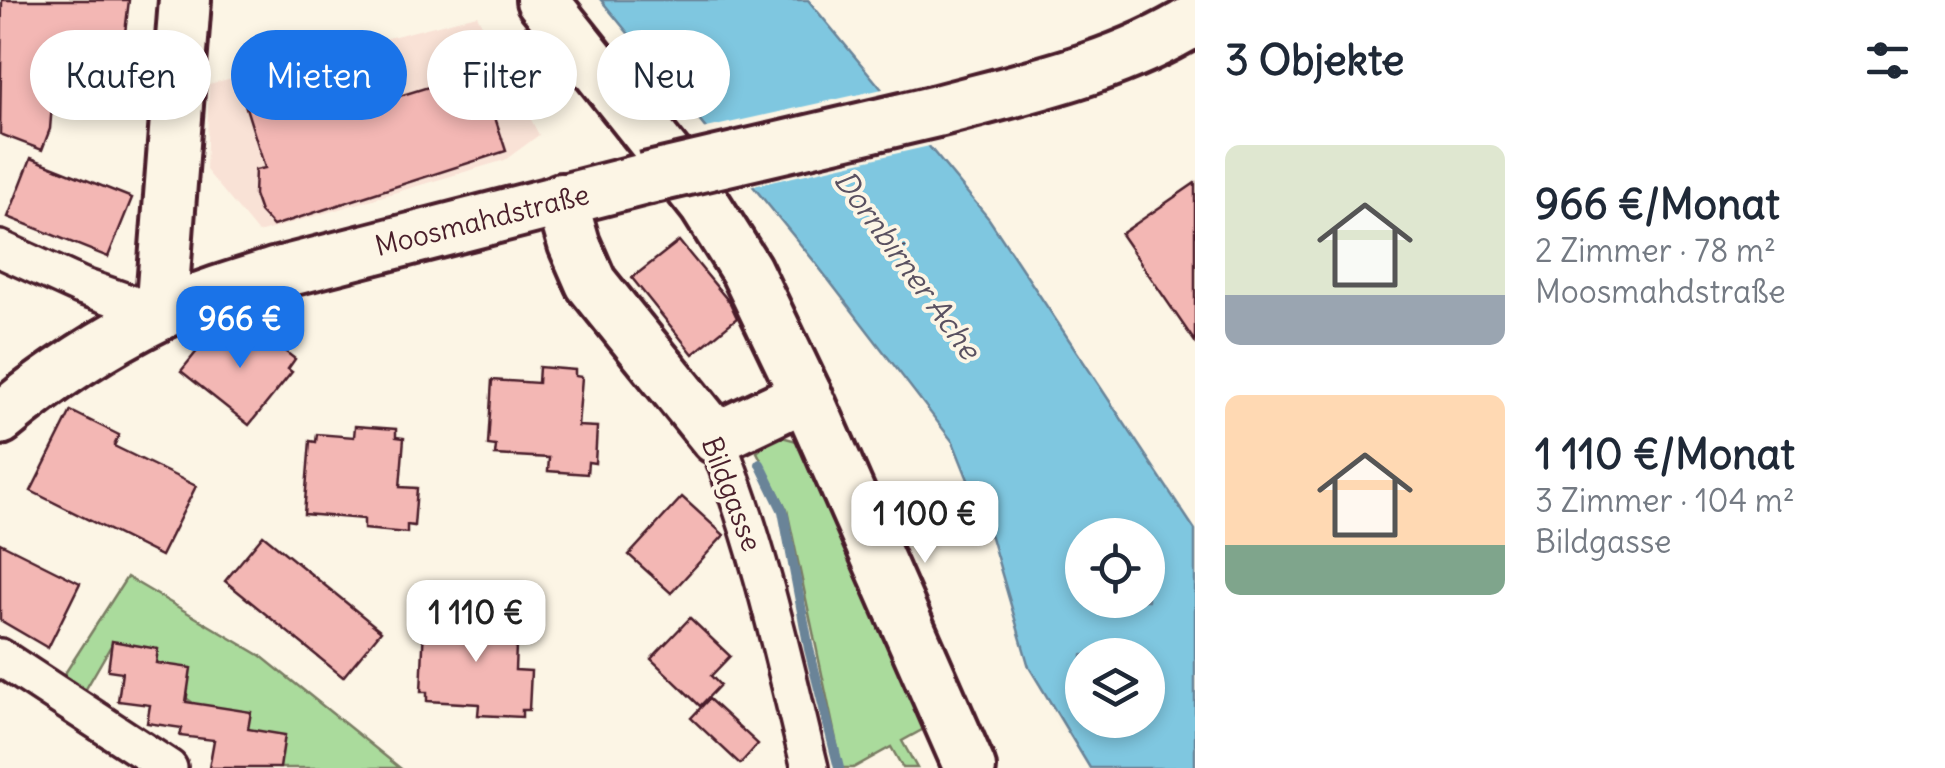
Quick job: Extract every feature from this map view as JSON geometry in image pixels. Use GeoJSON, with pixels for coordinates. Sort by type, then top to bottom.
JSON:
{"type":"FeatureCollection","features":[{"type":"Feature","properties":{"kind":"street"},"geometry":{"type":"LineString","coordinates":[[0,249],[81,286],[162,314],[185,0]]}},
{"type":"Feature","properties":{"kind":"street"},"geometry":{"type":"LineString","coordinates":[[542,0],[704,205],[746,270],[806,396],[970,768]]}},
{"type":"Feature","properties":{"kind":"street","name":"Moosmahdstraße"},"geometry":{"type":"LineString","coordinates":[[0,419],[57,374],[162,314],[278,273],[561,199],[1055,81],[1112,62],[1195,20]]}},
{"type":"Feature","properties":{"kind":"street","name":"Bildgasse"},"geometry":{"type":"LineString","coordinates":[[561,199],[591,284],[716,438],[736,486],[760,564],[810,768]]}},
{"type":"Feature","properties":{"kind":"street"},"geometry":{"type":"LineString","coordinates":[[716,438],[806,396]]}},
{"type":"Feature","properties":{"kind":"street"},"geometry":{"type":"LineString","coordinates":[[0,657],[169,768]]}},
{"type":"Feature","properties":{"kind":"shaded area"},"geometry":{"type":"Polygon","coordinates":[[[477,15],[485,30],[427,30],[427,120],[531,120],[539,135],[505,160],[258,233],[206,170],[211,83],[231,78],[231,120],[407,120],[407,33],[477,15]]]}},
{"type":"Feature","properties":{"kind":"green space"},"geometry":{"type":"Polygon","coordinates":[[[782,437],[804,443],[931,725],[902,741],[917,768],[903,768],[891,747],[853,768],[842,768],[787,510],[757,452],[772,439],[782,437]]]}},
{"type":"Feature","properties":{"kind":"green space"},"geometry":{"type":"Polygon","coordinates":[[[127,577],[261,656],[400,768],[278,768],[113,642],[83,694],[60,681],[127,577]]]}},
{"type":"Feature","properties":{"kind":"water","name":"Dornbirner Ache"},"geometry":{"type":"Polygon","coordinates":[[[601,0],[808,0],[989,219],[1195,530],[1195,768],[1090,768],[1072,738],[1165,738],[1165,638],[1065,638],[1065,727],[1029,667],[991,537],[953,442],[699,120],[730,120],[730,30],[625,30],[601,0]]]}},
{"type":"Feature","properties":{"kind":"pier"},"geometry":{"type":"Polygon","coordinates":[[[887,88],[934,145],[749,187],[702,129],[887,88]]]}},
{"type":"Feature","properties":{"kind":"building"},"geometry":{"type":"Polygon","coordinates":[[[2,0],[129,0],[125,30],[30,30],[30,120],[51,120],[50,129],[42,150],[0,134],[2,0]]]}},
{"type":"Feature","properties":{"kind":"building"},"geometry":{"type":"Polygon","coordinates":[[[427,87],[427,120],[496,120],[506,151],[273,226],[260,212],[254,195],[255,170],[265,168],[250,120],[407,120],[407,94],[427,87]]]}},
{"type":"Feature","properties":{"kind":"building"},"geometry":{"type":"Polygon","coordinates":[[[31,158],[132,198],[108,257],[8,217],[31,158]]]}},
{"type":"Feature","properties":{"kind":"building"},"geometry":{"type":"Polygon","coordinates":[[[1195,183],[1195,342],[1121,234],[1195,183]]]}},
{"type":"Feature","properties":{"kind":"building"},"geometry":{"type":"Polygon","coordinates":[[[679,241],[730,303],[737,318],[693,354],[632,278],[679,241]]]}},
{"type":"Feature","properties":{"kind":"building"},"geometry":{"type":"Polygon","coordinates":[[[234,324],[257,342],[263,334],[295,359],[288,369],[292,372],[249,425],[181,371],[211,334],[221,341],[234,324]]]}},
{"type":"Feature","properties":{"kind":"building"},"geometry":{"type":"Polygon","coordinates":[[[539,367],[575,370],[575,376],[582,377],[578,426],[597,427],[595,463],[588,462],[587,474],[548,471],[549,458],[495,455],[496,446],[488,445],[492,380],[538,383],[539,367]]]}},
{"type":"Feature","properties":{"kind":"building"},"geometry":{"type":"Polygon","coordinates":[[[71,411],[119,435],[114,446],[196,486],[161,556],[31,491],[71,411]]]}},
{"type":"Feature","properties":{"kind":"building"},"geometry":{"type":"Polygon","coordinates":[[[355,426],[396,429],[396,437],[404,438],[400,487],[417,488],[414,526],[407,525],[407,533],[364,529],[364,519],[304,514],[310,441],[316,442],[317,434],[354,437],[355,426]]]}},
{"type":"Feature","properties":{"kind":"building"},"geometry":{"type":"Polygon","coordinates":[[[682,497],[724,535],[671,593],[629,555],[682,497]]]}},
{"type":"Feature","properties":{"kind":"building"},"geometry":{"type":"Polygon","coordinates":[[[263,535],[381,631],[343,677],[225,581],[263,535]]]}},
{"type":"Feature","properties":{"kind":"building"},"geometry":{"type":"Polygon","coordinates":[[[0,543],[80,583],[48,648],[0,620],[0,543]]]}},
{"type":"Feature","properties":{"kind":"building"},"geometry":{"type":"Polygon","coordinates":[[[470,610],[511,612],[511,619],[517,620],[515,670],[531,671],[529,710],[522,710],[522,717],[478,715],[479,704],[427,701],[427,692],[421,692],[424,625],[469,628],[470,610]]]}},
{"type":"Feature","properties":{"kind":"building"},"geometry":{"type":"Polygon","coordinates":[[[690,618],[730,656],[711,676],[720,685],[700,706],[651,659],[690,618]]]}},
{"type":"Feature","properties":{"kind":"building"},"geometry":{"type":"Polygon","coordinates":[[[112,641],[158,649],[156,663],[191,668],[186,702],[251,712],[248,729],[285,735],[280,768],[209,768],[214,740],[180,736],[182,728],[147,723],[150,705],[118,701],[122,672],[108,670],[112,641]]]}},
{"type":"Feature","properties":{"kind":"building"},"geometry":{"type":"Polygon","coordinates":[[[709,699],[758,744],[740,764],[691,718],[709,699]]]}},
{"type":"Feature","properties":{"kind":"waterway"},"geometry":{"type":"LineString","coordinates":[[760,464],[783,511],[809,649],[839,768]]}}]}
